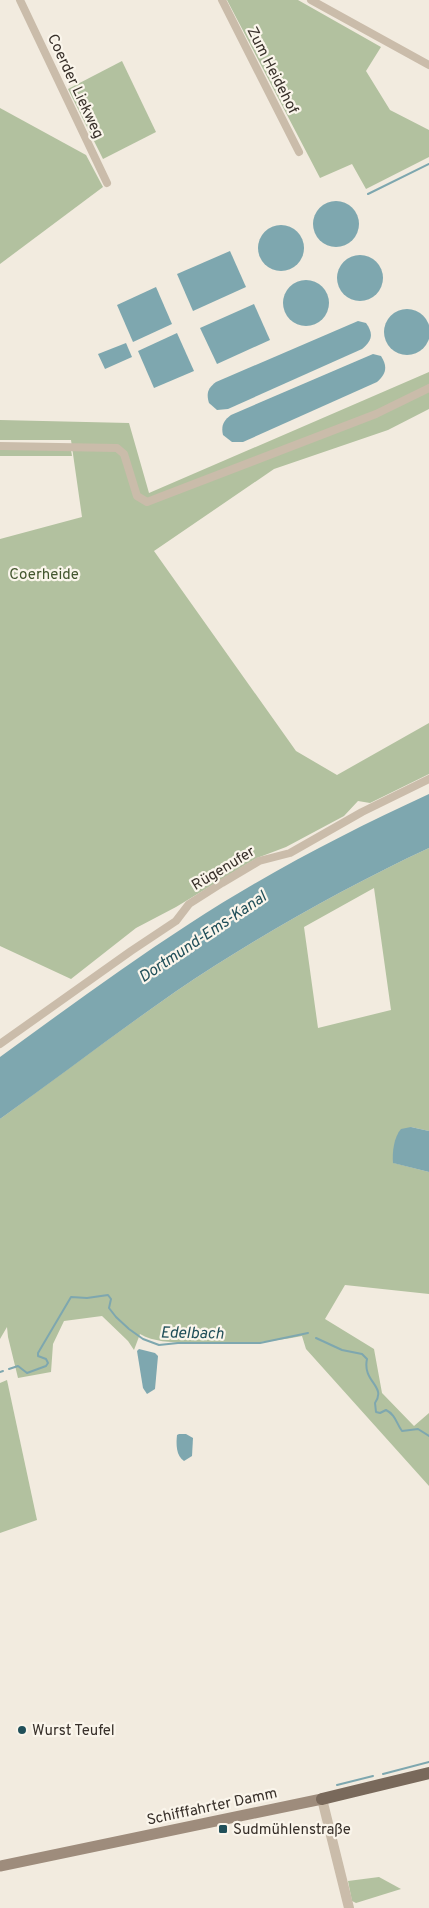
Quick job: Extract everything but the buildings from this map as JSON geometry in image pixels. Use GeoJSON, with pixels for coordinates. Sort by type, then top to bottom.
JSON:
{"type":"FeatureCollection","features":[{"type":"Feature","properties":{"kind":"main road","name":"Schifffahrter Damm"},"geometry":{"type":"LineString","coordinates":[[0,1866],[322,1799],[429,1773]]}},
{"type":"Feature","properties":{"kind":"street","name":"Coerder Liekweg"},"geometry":{"type":"LineString","coordinates":[[20,0],[107,183]]}},
{"type":"Feature","properties":{"kind":"street","name":"Zum Heidehof"},"geometry":{"type":"LineString","coordinates":[[222,0],[299,152]]}},
{"type":"Feature","properties":{"kind":"street"},"geometry":{"type":"LineString","coordinates":[[311,0],[429,65]]}},
{"type":"Feature","properties":{"kind":"street"},"geometry":{"type":"LineString","coordinates":[[0,446],[117,448],[124,454],[137,496],[147,502],[376,414],[429,388]]}},
{"type":"Feature","properties":{"kind":"street","name":"Rügenufer"},"geometry":{"type":"LineString","coordinates":[[0,1044],[176,921],[189,904],[259,860],[290,853],[362,812],[429,778]]}},
{"type":"Feature","properties":{"kind":"street"},"geometry":{"type":"LineString","coordinates":[[322,1799],[348,1908]]}},
{"type":"Feature","properties":{"kind":"green space"},"geometry":{"type":"Polygon","coordinates":[[[227,0],[298,0],[381,47],[366,71],[390,110],[429,130],[429,157],[366,189],[352,164],[320,178],[227,0]]]}},
{"type":"Feature","properties":{"kind":"green space"},"geometry":{"type":"Polygon","coordinates":[[[122,61],[156,132],[103,159],[68,89],[122,61]]]}},
{"type":"Feature","properties":{"kind":"green space"},"geometry":{"type":"Polygon","coordinates":[[[0,108],[86,155],[103,187],[0,264],[0,108]]]}},
{"type":"Feature","properties":{"kind":"green space","name":"Coerheide"},"geometry":{"type":"Polygon","coordinates":[[[429,372],[429,409],[388,430],[274,469],[154,551],[296,751],[337,775],[429,723],[429,774],[370,803],[358,801],[344,816],[286,847],[257,858],[176,907],[136,928],[71,979],[0,946],[0,539],[82,517],[71,440],[0,440],[0,420],[129,423],[149,493],[429,372]]]}},
{"type":"Feature","properties":{"kind":"green space"},"geometry":{"type":"Polygon","coordinates":[[[0,450],[71,450],[72,456],[0,456],[0,450]]]}},
{"type":"Feature","properties":{"kind":"green space"},"geometry":{"type":"Polygon","coordinates":[[[429,848],[429,1131],[411,1127],[394,1163],[429,1172],[429,1294],[345,1285],[325,1319],[374,1349],[382,1393],[414,1426],[429,1413],[429,1486],[306,1349],[302,1336],[258,1342],[215,1344],[162,1341],[140,1334],[134,1350],[128,1341],[102,1316],[64,1321],[53,1344],[51,1372],[18,1378],[7,1327],[0,1339],[0,1119],[131,1023],[205,972],[299,915],[429,848]],[[374,888],[304,927],[318,1028],[391,1010],[374,888]]]}},
{"type":"Feature","properties":{"kind":"green space"},"geometry":{"type":"Polygon","coordinates":[[[7,1380],[37,1520],[0,1533],[0,1383],[7,1380]]]}},
{"type":"Feature","properties":{"kind":"green space"},"geometry":{"type":"Polygon","coordinates":[[[379,1877],[401,1889],[356,1903],[352,1901],[348,1881],[379,1877]]]}},
{"type":"Feature","properties":{"kind":"water"},"geometry":{"type":"Polygon","coordinates":[[[331,201],[341,201],[355,211],[359,224],[355,237],[349,243],[341,247],[331,247],[317,237],[313,229],[313,219],[323,205],[331,201]]]}},
{"type":"Feature","properties":{"kind":"water"},"geometry":{"type":"Polygon","coordinates":[[[277,225],[285,225],[294,229],[300,235],[304,248],[300,261],[294,267],[285,271],[277,271],[268,267],[262,261],[258,252],[258,244],[262,235],[268,229],[277,225]]]}},
{"type":"Feature","properties":{"kind":"water"},"geometry":{"type":"Polygon","coordinates":[[[230,251],[246,287],[193,311],[177,274],[230,251]]]}},
{"type":"Feature","properties":{"kind":"water"},"geometry":{"type":"Polygon","coordinates":[[[355,255],[365,255],[379,265],[383,278],[379,291],[373,297],[365,301],[355,301],[341,291],[337,283],[337,273],[347,259],[355,255]]]}},
{"type":"Feature","properties":{"kind":"water"},"geometry":{"type":"Polygon","coordinates":[[[301,280],[311,280],[325,290],[329,303],[325,316],[319,322],[311,326],[301,326],[287,316],[283,308],[283,298],[293,284],[301,280]]]}},
{"type":"Feature","properties":{"kind":"water"},"geometry":{"type":"Polygon","coordinates":[[[156,287],[172,324],[133,342],[117,305],[156,287]]]}},
{"type":"Feature","properties":{"kind":"water"},"geometry":{"type":"Polygon","coordinates":[[[254,304],[270,340],[217,364],[200,328],[254,304]]]}},
{"type":"Feature","properties":{"kind":"water"},"geometry":{"type":"Polygon","coordinates":[[[403,309],[411,309],[420,313],[426,319],[430,332],[426,345],[420,351],[411,355],[403,355],[394,351],[388,345],[384,336],[384,328],[388,319],[394,313],[403,309]]]}},
{"type":"Feature","properties":{"kind":"water"},"geometry":{"type":"Polygon","coordinates":[[[358,321],[366,323],[371,334],[370,340],[362,349],[228,409],[217,410],[209,403],[208,391],[216,382],[358,321]]]}},
{"type":"Feature","properties":{"kind":"water"},"geometry":{"type":"Polygon","coordinates":[[[177,333],[194,371],[154,388],[138,351],[177,333]]]}},
{"type":"Feature","properties":{"kind":"water"},"geometry":{"type":"Polygon","coordinates":[[[126,343],[132,357],[105,369],[98,354],[126,343]]]}},
{"type":"Feature","properties":{"kind":"water"},"geometry":{"type":"Polygon","coordinates":[[[373,354],[381,356],[385,367],[384,373],[377,382],[243,442],[232,442],[223,435],[223,424],[231,415],[373,354]]]}},
{"type":"Feature","properties":{"kind":"water","name":"Dortmund-Ems-Kanal"},"geometry":{"type":"Polygon","coordinates":[[[429,794],[429,848],[331,897],[205,972],[0,1119],[0,1057],[165,940],[247,888],[367,823],[429,794]]]}},
{"type":"Feature","properties":{"kind":"water"},"geometry":{"type":"Polygon","coordinates":[[[411,1127],[429,1131],[429,1172],[393,1163],[393,1150],[397,1136],[401,1129],[411,1127]]]}},
{"type":"Feature","properties":{"kind":"water"},"geometry":{"type":"Polygon","coordinates":[[[139,1349],[155,1353],[158,1356],[155,1389],[147,1394],[143,1388],[137,1351],[139,1349]]]}},
{"type":"Feature","properties":{"kind":"water"},"geometry":{"type":"Polygon","coordinates":[[[186,1434],[193,1438],[192,1456],[184,1461],[179,1456],[177,1450],[177,1435],[186,1434]]]}},
{"type":"Feature","properties":{"kind":"waterway"},"geometry":{"type":"LineString","coordinates":[[368,194],[429,164]]}},
{"type":"Feature","properties":{"kind":"waterway","name":"Edelbach"},"geometry":{"type":"LineString","coordinates":[[9,1369],[18,1366],[27,1373],[46,1366],[48,1363],[46,1359],[38,1356],[38,1353],[71,1297],[87,1298],[108,1295],[111,1299],[109,1308],[116,1317],[143,1339],[159,1345],[178,1343],[260,1343],[308,1333]]}},
{"type":"Feature","properties":{"kind":"waterway","name":"Edelbach"},"geometry":{"type":"LineString","coordinates":[[316,1338],[342,1350],[362,1354],[367,1359],[366,1367],[370,1379],[378,1392],[375,1403],[376,1412],[380,1413],[386,1410],[389,1412],[402,1431],[418,1429],[429,1436]]}},
{"type":"Feature","properties":{"kind":"waterway"},"geometry":{"type":"LineString","coordinates":[[383,1774],[429,1762]]}},
{"type":"Feature","properties":{"kind":"waterway"},"geometry":{"type":"LineString","coordinates":[[337,1785],[373,1776]]}},
{"type":"Feature","properties":{"kind":"place","name":"Wurst Teufel"},"geometry":{"type":"Point","coordinates":[22,1730]}},
{"type":"Feature","properties":{"kind":"place","name":"Sudmühlenstraße"},"geometry":{"type":"Point","coordinates":[223,1829]}}]}
